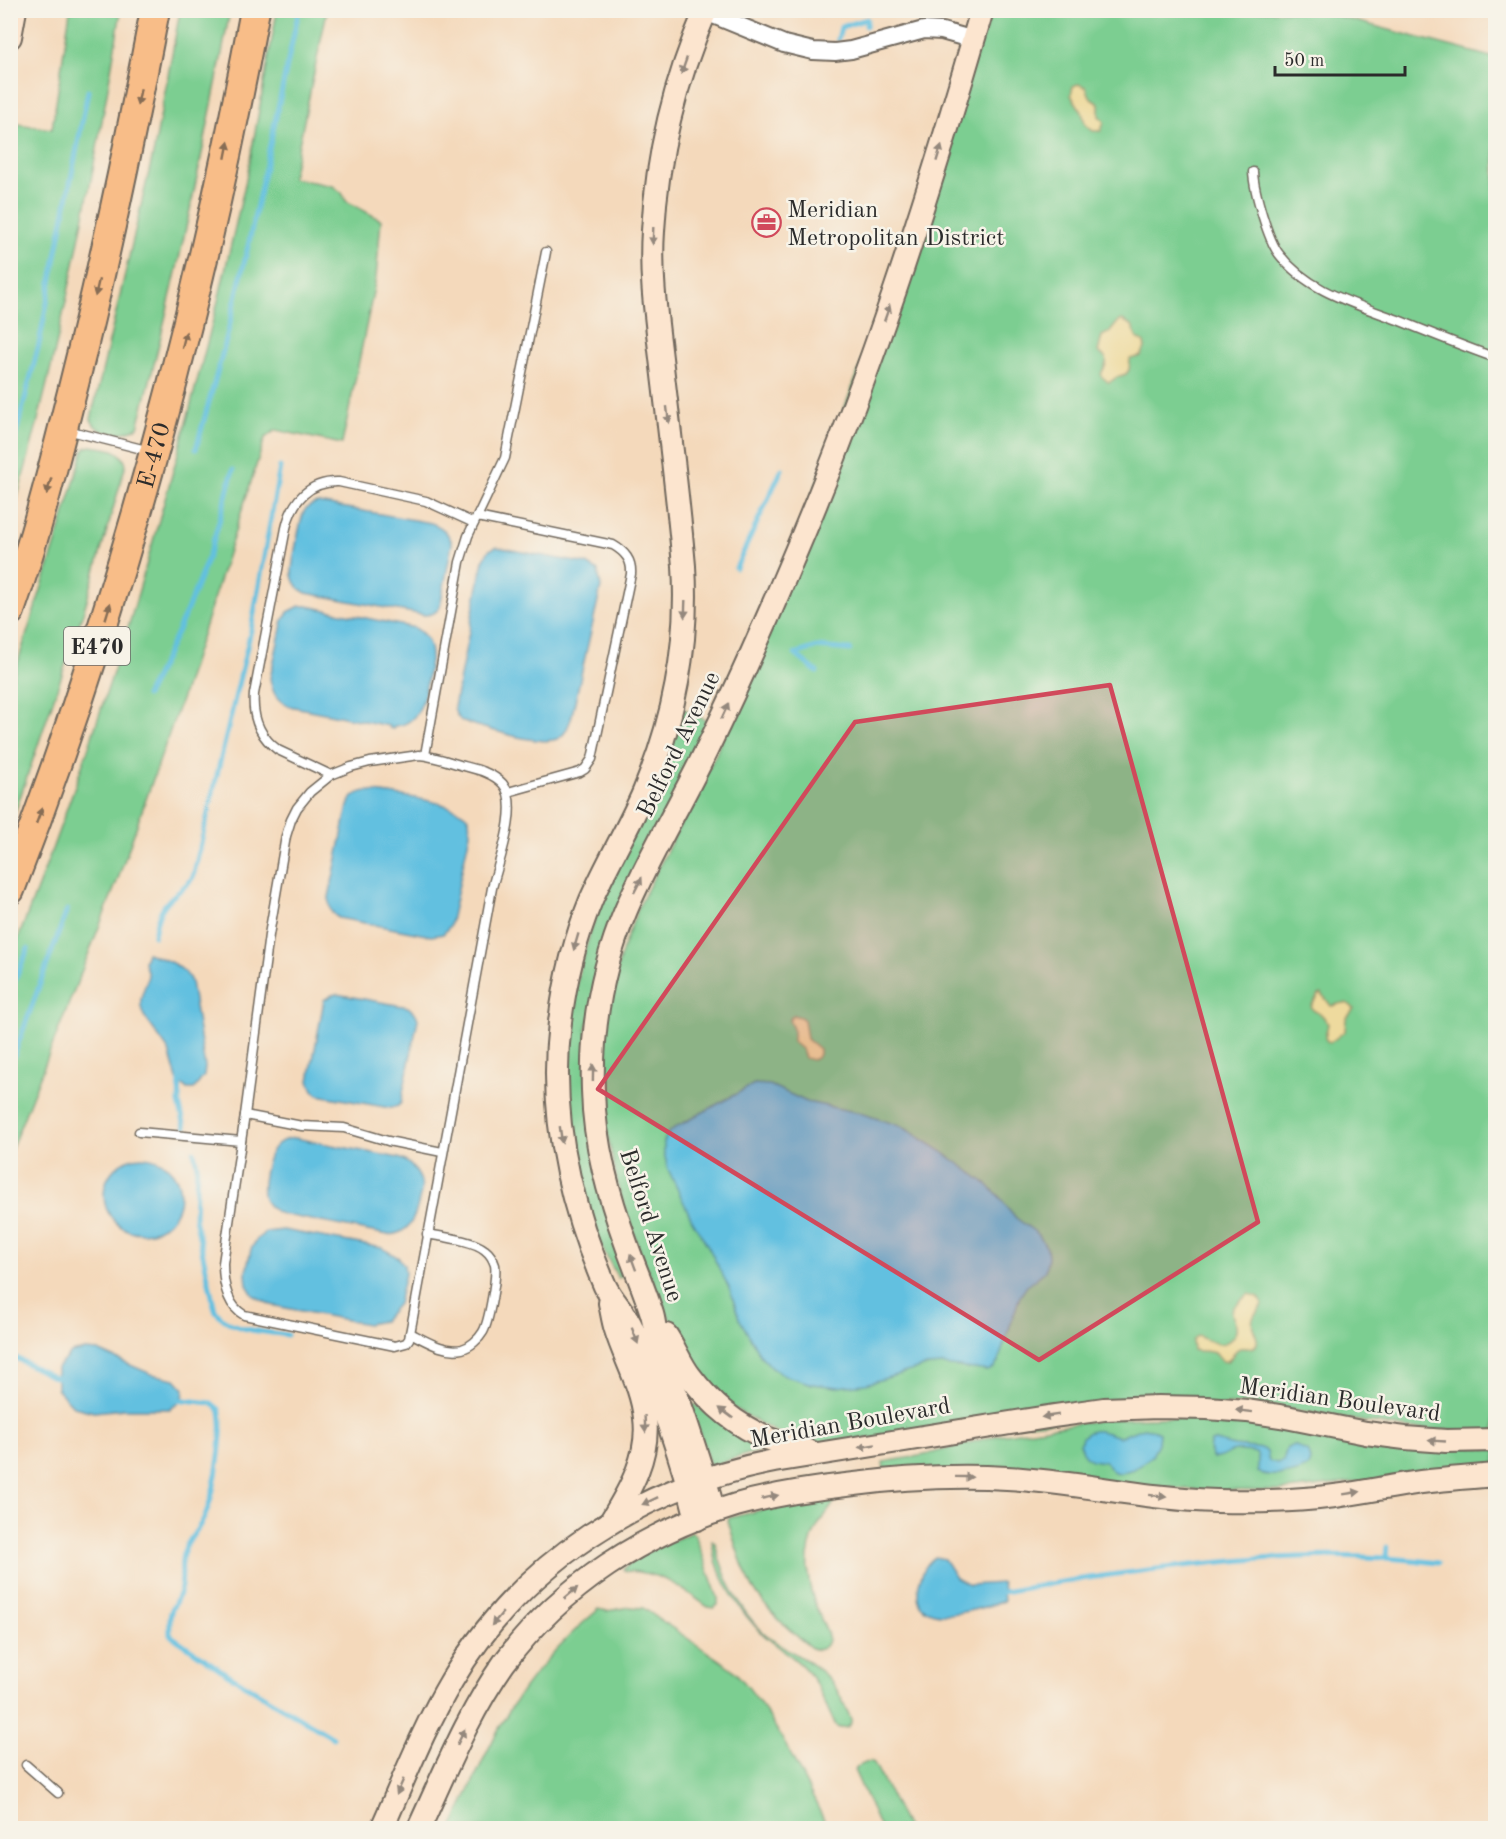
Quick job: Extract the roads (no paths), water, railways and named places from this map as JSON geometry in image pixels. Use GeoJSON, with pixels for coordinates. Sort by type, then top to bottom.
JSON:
{"type":"FeatureCollection","features":[{"type":"Feature","properties":{"kind":"highway"},"geometry":{"type":"LineString","coordinates":[[139,10],[149,40]]}},
{"type":"Feature","properties":{"kind":"highway"},"geometry":{"type":"LineString","coordinates":[[10,611],[49,486],[63,429],[135,118],[155,10]]}},
{"type":"Feature","properties":{"kind":"highway","name":"E-470"},"geometry":{"type":"LineString","coordinates":[[10,890],[79,702],[155,452],[215,213],[255,18]]}},
{"type":"Feature","properties":{"kind":"main road"},"geometry":{"type":"LineString","coordinates":[[10,37],[15,10]]}},
{"type":"Feature","properties":{"kind":"main road","name":"Belford Avenue"},"geometry":{"type":"LineString","coordinates":[[705,1515],[653,1317],[615,1213],[605,1176],[596,1129],[593,1088],[598,1010],[606,971],[625,913],[705,753],[791,565],[868,368],[901,272],[982,10]]}},
{"type":"Feature","properties":{"kind":"main road","name":"Belford Avenue"},"geometry":{"type":"LineString","coordinates":[[697,1483],[632,1326],[606,1287],[581,1223],[567,1168],[558,1108],[559,1034],[567,983],[580,929],[595,891],[634,813],[654,766],[670,718],[681,663],[685,599],[682,535],[655,307],[653,232],[657,178],[667,124],[687,58],[706,11]]}},
{"type":"Feature","properties":{"kind":"main road"},"geometry":{"type":"LineString","coordinates":[[606,1287],[616,1329],[640,1394],[646,1426],[643,1451],[637,1472],[611,1522]]}},
{"type":"Feature","properties":{"kind":"main road"},"geometry":{"type":"LineString","coordinates":[[653,1317],[669,1339],[689,1375],[717,1406],[756,1433],[816,1455]]}},
{"type":"Feature","properties":{"kind":"main road","name":"Meridian Boulevard"},"geometry":{"type":"LineString","coordinates":[[382,1828],[452,1679],[500,1615],[533,1580],[578,1544],[644,1503],[697,1483],[755,1465],[1104,1409],[1207,1408],[1255,1413],[1405,1438],[1446,1441],[1496,1440]]}},
{"type":"Feature","properties":{"kind":"main road"},"geometry":{"type":"LineString","coordinates":[[419,1828],[476,1707],[499,1671],[526,1636],[568,1595],[614,1561],[648,1540],[705,1515],[754,1500],[798,1491],[927,1477],[1019,1479],[1182,1499],[1246,1502],[1314,1498],[1418,1482],[1496,1475]]}},
{"type":"Feature","properties":{"kind":"street"},"geometry":{"type":"LineString","coordinates":[[706,11],[784,44],[813,51],[835,52],[860,48],[924,30],[942,31],[974,40]]}},
{"type":"Feature","properties":{"kind":"lane"},"geometry":{"type":"LineString","coordinates":[[1253,172],[1258,200],[1275,249],[1301,276],[1328,292],[1496,358]]}},
{"type":"Feature","properties":{"kind":"lane"},"geometry":{"type":"LineString","coordinates":[[425,755],[460,562],[475,520],[505,458],[546,252]]}},
{"type":"Feature","properties":{"kind":"lane"},"geometry":{"type":"LineString","coordinates":[[63,429],[155,452]]}},
{"type":"Feature","properties":{"kind":"lane"},"geometry":{"type":"LineString","coordinates":[[331,775],[271,745],[261,732],[254,714],[254,694],[288,519],[303,493],[326,483],[339,482],[426,501],[475,520],[613,545],[629,560],[631,566],[626,597],[592,759],[580,772],[507,792]]}},
{"type":"Feature","properties":{"kind":"lane"},"geometry":{"type":"LineString","coordinates":[[425,755],[486,773],[501,782],[510,801],[510,816],[492,888],[410,1333],[406,1343],[391,1346],[244,1315],[237,1311],[228,1296],[223,1263],[266,955],[289,825],[297,808],[316,787],[331,775],[370,762],[425,755]]}},
{"type":"Feature","properties":{"kind":"lane"},"geometry":{"type":"LineString","coordinates":[[245,1115],[308,1127],[344,1128],[388,1141],[442,1152]]}},
{"type":"Feature","properties":{"kind":"lane"},"geometry":{"type":"LineString","coordinates":[[139,1132],[241,1142]]}},
{"type":"Feature","properties":{"kind":"lane"},"geometry":{"type":"LineString","coordinates":[[410,1333],[440,1347],[461,1349],[477,1340],[488,1323],[495,1269],[493,1259],[487,1251],[474,1244],[427,1234]]}},
{"type":"Feature","properties":{"kind":"lane"},"geometry":{"type":"LineString","coordinates":[[26,1765],[58,1793]]}},
{"type":"Feature","properties":{"kind":"water"},"geometry":{"type":"Polygon","coordinates":[[[318,503],[431,523],[444,531],[452,544],[440,607],[434,613],[424,615],[306,593],[299,588],[292,575],[299,531],[305,510],[318,503]]]}},
{"type":"Feature","properties":{"kind":"water"},"geometry":{"type":"Polygon","coordinates":[[[496,547],[587,564],[598,571],[601,587],[571,719],[565,732],[559,738],[539,740],[512,736],[463,722],[455,712],[454,707],[483,561],[489,550],[496,547]]]}},
{"type":"Feature","properties":{"kind":"water"},"geometry":{"type":"Polygon","coordinates":[[[300,606],[415,628],[422,633],[427,639],[431,655],[423,700],[413,718],[405,724],[394,726],[393,729],[389,726],[289,706],[278,698],[273,691],[270,678],[283,620],[288,612],[300,606]]]}},
{"type":"Feature","properties":{"kind":"water"},"geometry":{"type":"Polygon","coordinates":[[[368,791],[437,803],[451,807],[469,819],[470,833],[450,926],[443,934],[431,936],[339,918],[332,912],[329,897],[348,806],[355,795],[368,791]]]}},
{"type":"Feature","properties":{"kind":"water"},"geometry":{"type":"Polygon","coordinates":[[[147,953],[179,967],[191,982],[205,1067],[204,1076],[194,1089],[187,1089],[177,1079],[169,1051],[144,1016],[141,999],[148,975],[144,962],[147,953]]]}},
{"type":"Feature","properties":{"kind":"water"},"geometry":{"type":"Polygon","coordinates":[[[336,994],[408,1007],[416,1014],[418,1019],[401,1103],[398,1106],[390,1108],[318,1095],[313,1090],[309,1081],[324,1000],[336,994]]]}},
{"type":"Feature","properties":{"kind":"water"},"geometry":{"type":"Polygon","coordinates":[[[754,1084],[770,1085],[807,1102],[860,1113],[903,1127],[983,1181],[1016,1218],[1038,1234],[1047,1248],[1045,1271],[1027,1286],[1020,1296],[994,1368],[988,1371],[943,1365],[927,1366],[866,1384],[837,1387],[812,1384],[786,1376],[772,1368],[760,1355],[739,1318],[730,1290],[708,1246],[692,1220],[668,1169],[664,1153],[664,1142],[668,1133],[754,1084]]]}},
{"type":"Feature","properties":{"kind":"water"},"geometry":{"type":"Polygon","coordinates":[[[295,1138],[399,1158],[413,1167],[422,1186],[410,1224],[401,1232],[388,1235],[281,1214],[274,1210],[263,1196],[267,1163],[271,1152],[278,1144],[295,1138]]]}},
{"type":"Feature","properties":{"kind":"water"},"geometry":{"type":"Polygon","coordinates":[[[135,1157],[149,1157],[163,1163],[174,1174],[180,1188],[177,1210],[169,1222],[149,1233],[135,1233],[121,1227],[110,1216],[104,1202],[104,1188],[110,1174],[121,1163],[135,1157]]]}},
{"type":"Feature","properties":{"kind":"water"},"geometry":{"type":"Polygon","coordinates":[[[283,1230],[382,1248],[399,1258],[404,1265],[405,1274],[398,1304],[383,1321],[367,1324],[271,1305],[253,1295],[247,1285],[246,1273],[251,1249],[257,1239],[266,1232],[283,1230]]]}},
{"type":"Feature","properties":{"kind":"water"},"geometry":{"type":"Polygon","coordinates":[[[85,1350],[98,1351],[151,1374],[175,1379],[184,1389],[183,1399],[170,1409],[124,1409],[94,1412],[74,1407],[57,1389],[57,1368],[71,1353],[85,1350]]]}},
{"type":"Feature","properties":{"kind":"water"},"geometry":{"type":"Polygon","coordinates":[[[1143,1428],[1159,1433],[1158,1443],[1152,1456],[1134,1469],[1120,1473],[1114,1472],[1105,1462],[1091,1460],[1085,1456],[1080,1444],[1082,1437],[1091,1431],[1100,1431],[1119,1437],[1143,1428]]]}},
{"type":"Feature","properties":{"kind":"water"},"geometry":{"type":"Polygon","coordinates":[[[1215,1441],[1234,1446],[1264,1449],[1269,1461],[1277,1463],[1283,1461],[1287,1448],[1294,1445],[1308,1452],[1310,1460],[1308,1467],[1297,1472],[1263,1474],[1258,1472],[1256,1453],[1237,1451],[1213,1458],[1209,1446],[1215,1441]]]}},
{"type":"Feature","properties":{"kind":"water"},"geometry":{"type":"Polygon","coordinates":[[[935,1557],[944,1559],[956,1578],[969,1585],[1002,1583],[1004,1601],[949,1614],[935,1613],[925,1609],[919,1599],[919,1584],[924,1569],[935,1557]]]}},
{"type":"Feature","properties":{"kind":"waterway"},"geometry":{"type":"LineString","coordinates":[[196,449],[226,340],[249,242],[299,10]]}},
{"type":"Feature","properties":{"kind":"waterway"},"geometry":{"type":"LineString","coordinates":[[838,39],[841,27],[867,19],[866,26]]}},
{"type":"Feature","properties":{"kind":"waterway"},"geometry":{"type":"LineString","coordinates":[[10,457],[39,344],[88,91]]}},
{"type":"Feature","properties":{"kind":"waterway"},"geometry":{"type":"LineString","coordinates":[[154,936],[160,912],[193,877],[251,630],[280,467]]}},
{"type":"Feature","properties":{"kind":"waterway"},"geometry":{"type":"LineString","coordinates":[[736,568],[782,469]]}},
{"type":"Feature","properties":{"kind":"waterway"},"geometry":{"type":"LineString","coordinates":[[146,696],[198,584],[215,536],[233,470]]}},
{"type":"Feature","properties":{"kind":"waterway"},"geometry":{"type":"LineString","coordinates":[[817,672],[795,654],[817,647],[850,650]]}},
{"type":"Feature","properties":{"kind":"waterway"},"geometry":{"type":"LineString","coordinates":[[10,1066],[67,910]]}},
{"type":"Feature","properties":{"kind":"waterway"},"geometry":{"type":"LineString","coordinates":[[10,992],[28,949]]}},
{"type":"Feature","properties":{"kind":"waterway"},"geometry":{"type":"LineString","coordinates":[[180,1076],[179,1103],[185,1127]]}},
{"type":"Feature","properties":{"kind":"waterway"},"geometry":{"type":"LineString","coordinates":[[194,1152],[197,1165],[195,1218],[215,1310],[229,1323],[238,1327],[287,1335]]}},
{"type":"Feature","properties":{"kind":"waterway"},"geometry":{"type":"LineString","coordinates":[[10,1355],[51,1376],[61,1378]]}},
{"type":"Feature","properties":{"kind":"waterway"},"geometry":{"type":"LineString","coordinates":[[176,1399],[211,1403],[219,1409],[221,1432],[218,1464],[208,1508],[202,1523],[187,1544],[183,1554],[181,1586],[170,1615],[170,1635],[227,1674],[333,1738]]}},
{"type":"Feature","properties":{"kind":"waterway"},"geometry":{"type":"LineString","coordinates":[[1386,1556],[1387,1547]]}},
{"type":"Feature","properties":{"kind":"waterway"},"geometry":{"type":"LineString","coordinates":[[998,1593],[1119,1574],[1254,1559],[1345,1556],[1438,1563]]}},
{"type":"Feature","properties":{"kind":"place","name":"Meridian Metropolitan District"},"geometry":{"type":"Point","coordinates":[766,223]}}]}
